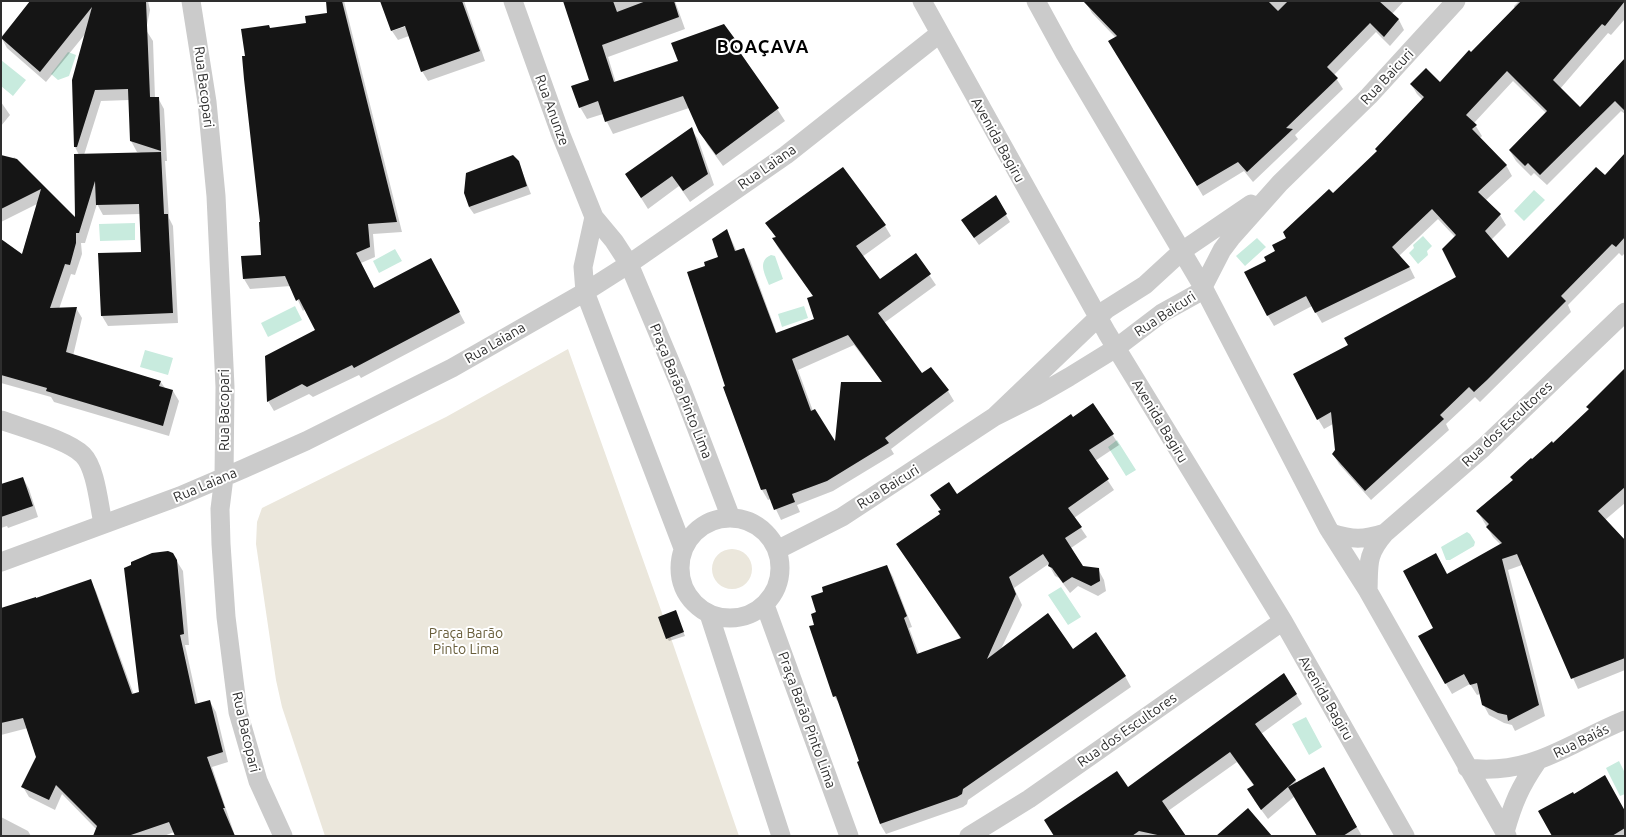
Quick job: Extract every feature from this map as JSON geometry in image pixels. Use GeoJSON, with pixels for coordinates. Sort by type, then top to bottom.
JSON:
{"type":"FeatureCollection","features":[{"type":"Feature","properties":{"kind":"street","name":"Rua Bacopari"},"geometry":{"type":"LineString","coordinates":[[191,1],[207,102],[216,196],[225,387],[224,477],[220,509],[226,617],[238,712],[258,781],[283,836]]}},
{"type":"Feature","properties":{"kind":"street","name":"Rua Anunze"},"geometry":{"type":"LineString","coordinates":[[513,1],[561,135],[594,217],[614,241],[629,264]]}},
{"type":"Feature","properties":{"kind":"street","name":"Avenida Bagiru"},"geometry":{"type":"LineString","coordinates":[[922,1],[1098,318],[1283,622],[1405,836]]}},
{"type":"Feature","properties":{"kind":"street","name":"Rua Baicuri"},"geometry":{"type":"LineString","coordinates":[[777,550],[842,516],[994,417],[1036,396],[1116,348],[1151,320],[1189,300],[1203,287],[1222,250],[1280,183],[1369,96],[1456,1]]}},
{"type":"Feature","properties":{"kind":"street"},"geometry":{"type":"LineString","coordinates":[[1041,5],[1065,54],[1203,287],[1331,533],[1368,591],[1467,768],[1506,834]]}},
{"type":"Feature","properties":{"kind":"street","name":"Rua Laiana"},"geometry":{"type":"LineString","coordinates":[[1,562],[103,523],[180,496],[306,441],[452,368],[585,292],[629,264],[786,155],[939,34]]}},
{"type":"Feature","properties":{"kind":"street","name":"Rua Baicuri"},"geometry":{"type":"LineString","coordinates":[[994,417],[1116,301],[1145,285],[1182,252],[1280,183]]}},
{"type":"Feature","properties":{"kind":"street"},"geometry":{"type":"LineString","coordinates":[[594,217],[583,267],[585,292],[683,548]]}},
{"type":"Feature","properties":{"kind":"street","name":"Praça Barão Pinto Lima"},"geometry":{"type":"LineString","coordinates":[[629,264],[682,390],[731,518]]}},
{"type":"Feature","properties":{"kind":"street","name":"Rua dos Escultores"},"geometry":{"type":"LineString","coordinates":[[1368,591],[1369,562],[1373,547],[1385,533],[1482,448],[1625,312]]}},
{"type":"Feature","properties":{"kind":"street"},"geometry":{"type":"LineString","coordinates":[[1,420],[70,446],[84,456],[92,473],[103,523]]}},
{"type":"Feature","properties":{"kind":"street"},"geometry":{"type":"LineString","coordinates":[[731,518],[750,522],[766,534],[777,550],[780,569],[776,589],[765,605],[748,615],[729,619],[709,614],[693,603],[682,586],[679,567],[683,548],[695,532],[712,522],[731,518]]}},
{"type":"Feature","properties":{"kind":"street","name":"Rua dos Escultores"},"geometry":{"type":"LineString","coordinates":[[1331,533],[1349,539],[1365,539],[1385,533]]}},
{"type":"Feature","properties":{"kind":"street","name":"Praça Barão Pinto Lima"},"geometry":{"type":"LineString","coordinates":[[765,605],[849,836]]}},
{"type":"Feature","properties":{"kind":"street"},"geometry":{"type":"LineString","coordinates":[[709,614],[781,836]]}},
{"type":"Feature","properties":{"kind":"street","name":"Rua dos Escultores"},"geometry":{"type":"LineString","coordinates":[[969,836],[1029,799],[1283,622]]}},
{"type":"Feature","properties":{"kind":"street","name":"Rua Baiás"},"geometry":{"type":"LineString","coordinates":[[1467,768],[1503,770],[1537,762],[1625,720]]}},
{"type":"Feature","properties":{"kind":"street","name":"Rua Baiás"},"geometry":{"type":"LineString","coordinates":[[1506,834],[1513,802],[1523,782],[1537,762]]}},
{"type":"Feature","properties":{"kind":"green space","name":"Praça Barão Pinto Lima"},"geometry":{"type":"Polygon","coordinates":[[[568,349],[673,644],[739,836],[325,836],[282,707],[276,680],[256,544],[257,522],[262,508],[446,417],[568,349]]]}},
{"type":"Feature","properties":{"kind":"green space"},"geometry":{"type":"Polygon","coordinates":[[[732,549],[740,551],[746,555],[750,561],[752,569],[750,577],[746,583],[740,587],[732,589],[724,587],[718,583],[714,577],[712,569],[714,561],[718,555],[724,551],[732,549]]]}},
{"type":"Feature","properties":{"kind":"shaded area"},"geometry":{"type":"Polygon","coordinates":[[[68,52],[76,55],[69,76],[58,80],[51,74],[68,52]]]}},
{"type":"Feature","properties":{"kind":"shaded area"},"geometry":{"type":"Polygon","coordinates":[[[1,60],[26,80],[13,96],[1,86],[1,60]]]}},
{"type":"Feature","properties":{"kind":"shaded area"},"geometry":{"type":"Polygon","coordinates":[[[1534,190],[1545,200],[1524,221],[1514,211],[1534,190]]]}},
{"type":"Feature","properties":{"kind":"shaded area"},"geometry":{"type":"Polygon","coordinates":[[[135,223],[135,240],[100,241],[99,224],[135,223]]]}},
{"type":"Feature","properties":{"kind":"shaded area"},"geometry":{"type":"Polygon","coordinates":[[[1423,236],[1432,246],[1427,251],[1428,255],[1418,264],[1409,253],[1414,248],[1413,245],[1423,236]]]}},
{"type":"Feature","properties":{"kind":"shaded area"},"geometry":{"type":"Polygon","coordinates":[[[1257,238],[1266,247],[1245,266],[1236,256],[1257,238]]]}},
{"type":"Feature","properties":{"kind":"shaded area"},"geometry":{"type":"Polygon","coordinates":[[[395,249],[402,261],[379,273],[373,261],[395,249]]]}},
{"type":"Feature","properties":{"kind":"shaded area"},"geometry":{"type":"Polygon","coordinates":[[[771,255],[775,256],[783,279],[769,285],[764,272],[763,264],[764,261],[771,255]]]}},
{"type":"Feature","properties":{"kind":"shaded area"},"geometry":{"type":"Polygon","coordinates":[[[295,306],[302,320],[268,337],[261,323],[295,306]]]}},
{"type":"Feature","properties":{"kind":"shaded area"},"geometry":{"type":"Polygon","coordinates":[[[804,306],[808,318],[782,327],[778,314],[804,306]]]}},
{"type":"Feature","properties":{"kind":"shaded area"},"geometry":{"type":"Polygon","coordinates":[[[145,350],[173,358],[168,375],[140,367],[145,350]]]}},
{"type":"Feature","properties":{"kind":"shaded area"},"geometry":{"type":"Polygon","coordinates":[[[1117,440],[1136,470],[1126,476],[1108,447],[1117,440]]]}},
{"type":"Feature","properties":{"kind":"shaded area"},"geometry":{"type":"Polygon","coordinates":[[[1467,532],[1475,542],[1474,546],[1450,560],[1446,560],[1441,547],[1467,532]]]}},
{"type":"Feature","properties":{"kind":"shaded area"},"geometry":{"type":"Polygon","coordinates":[[[1061,587],[1081,617],[1068,625],[1048,595],[1061,587]]]}},
{"type":"Feature","properties":{"kind":"shaded area"},"geometry":{"type":"Polygon","coordinates":[[[1306,717],[1322,747],[1309,755],[1292,724],[1306,717]]]}},
{"type":"Feature","properties":{"kind":"shaded area"},"geometry":{"type":"Polygon","coordinates":[[[1619,761],[1625,773],[1625,794],[1620,796],[1606,768],[1619,761]]]}},
{"type":"Feature","properties":{"kind":"building"},"geometry":{"type":"Polygon","coordinates":[[[30,1],[146,1],[150,97],[159,97],[161,151],[130,141],[128,89],[95,90],[77,147],[74,147],[72,80],[92,7],[40,72],[1,38],[30,1]]]}},
{"type":"Feature","properties":{"kind":"building"},"geometry":{"type":"Polygon","coordinates":[[[326,1],[342,1],[397,222],[368,224],[370,247],[356,253],[374,288],[431,258],[460,312],[354,368],[352,365],[307,387],[302,384],[267,402],[265,356],[315,330],[299,299],[296,301],[285,276],[243,279],[241,256],[261,255],[260,222],[244,79],[242,56],[245,56],[241,29],[269,25],[270,28],[306,23],[305,16],[327,13],[326,1]]]}},
{"type":"Feature","properties":{"kind":"building"},"geometry":{"type":"Polygon","coordinates":[[[380,1],[462,1],[480,51],[421,72],[405,26],[391,31],[380,1]]]}},
{"type":"Feature","properties":{"kind":"building"},"geometry":{"type":"Polygon","coordinates":[[[563,1],[613,1],[617,12],[646,1],[674,1],[679,17],[602,45],[614,82],[678,61],[671,43],[724,24],[735,39],[732,41],[779,108],[716,155],[699,132],[683,96],[605,122],[598,101],[579,108],[571,86],[589,80],[563,1]]]}},
{"type":"Feature","properties":{"kind":"building"},"geometry":{"type":"Polygon","coordinates":[[[1083,1],[1268,1],[1278,11],[1288,1],[1379,1],[1399,19],[1384,37],[1370,23],[1327,67],[1338,78],[1286,128],[1293,129],[1247,172],[1238,162],[1197,186],[1108,41],[1117,36],[1083,1]]]}},
{"type":"Feature","properties":{"kind":"building"},"geometry":{"type":"Polygon","coordinates":[[[1521,1],[1625,1],[1605,26],[1602,24],[1553,80],[1580,107],[1625,58],[1625,111],[1615,101],[1540,175],[1528,163],[1525,166],[1509,150],[1547,111],[1507,71],[1466,115],[1477,125],[1472,129],[1507,165],[1478,192],[1501,214],[1485,231],[1508,258],[1596,167],[1605,175],[1625,153],[1625,237],[1616,247],[1612,244],[1561,296],[1566,301],[1487,380],[1474,392],[1469,387],[1440,415],[1444,419],[1365,491],[1332,454],[1335,450],[1331,412],[1317,420],[1293,374],[1348,345],[1344,338],[1456,277],[1442,249],[1456,235],[1432,209],[1392,247],[1410,267],[1315,313],[1306,296],[1267,316],[1244,272],[1266,261],[1264,257],[1275,251],[1272,245],[1286,238],[1283,232],[1329,189],[1333,193],[1377,151],[1375,149],[1424,97],[1410,84],[1426,68],[1440,82],[1469,50],[1471,52],[1521,1]]]}},
{"type":"Feature","properties":{"kind":"building"},"geometry":{"type":"Polygon","coordinates":[[[692,127],[708,174],[683,191],[672,176],[641,198],[625,174],[692,127]]]}},
{"type":"Feature","properties":{"kind":"building"},"geometry":{"type":"Polygon","coordinates":[[[161,152],[164,214],[168,214],[173,313],[101,316],[98,253],[141,252],[139,204],[96,205],[95,181],[79,233],[76,233],[76,243],[70,265],[65,264],[50,308],[77,307],[66,352],[161,381],[159,386],[173,390],[163,426],[46,391],[47,388],[1,375],[1,239],[22,254],[41,189],[1,209],[1,155],[17,159],[75,217],[74,154],[161,152]]]}},
{"type":"Feature","properties":{"kind":"building"},"geometry":{"type":"Polygon","coordinates":[[[513,155],[519,161],[527,186],[469,207],[464,193],[466,173],[513,155]]]}},
{"type":"Feature","properties":{"kind":"building"},"geometry":{"type":"Polygon","coordinates":[[[843,167],[886,225],[856,246],[880,279],[916,253],[931,274],[878,313],[922,373],[931,367],[949,390],[885,438],[889,443],[827,481],[792,494],[795,502],[774,510],[766,489],[761,490],[723,387],[725,386],[687,272],[705,266],[704,262],[718,257],[712,239],[727,229],[735,251],[744,248],[776,333],[814,319],[807,298],[813,296],[772,238],[776,237],[765,223],[843,167]],[[848,335],[792,359],[811,411],[815,409],[835,441],[841,382],[882,382],[848,335]]]}},
{"type":"Feature","properties":{"kind":"building"},"geometry":{"type":"Polygon","coordinates":[[[996,195],[1007,214],[974,238],[961,220],[996,195]]]}},
{"type":"Feature","properties":{"kind":"building"},"geometry":{"type":"Polygon","coordinates":[[[1625,368],[1625,487],[1598,511],[1625,540],[1625,658],[1571,679],[1517,554],[1502,559],[1539,705],[1508,721],[1507,715],[1498,713],[1482,705],[1477,683],[1470,685],[1464,674],[1445,684],[1418,636],[1433,628],[1403,571],[1436,553],[1447,574],[1502,543],[1486,527],[1489,524],[1476,511],[1513,480],[1510,477],[1531,458],[1532,459],[1552,441],[1553,443],[1589,409],[1586,407],[1625,368]]]}},
{"type":"Feature","properties":{"kind":"building"},"geometry":{"type":"Polygon","coordinates":[[[1093,403],[1114,434],[1089,450],[1109,479],[1068,508],[1082,527],[1065,538],[1083,566],[1099,568],[1100,581],[1091,586],[1072,577],[1063,583],[1052,568],[1048,566],[1049,563],[1043,554],[1009,577],[1016,594],[987,659],[1048,613],[1073,649],[1096,632],[1126,676],[963,789],[962,794],[880,824],[857,762],[859,761],[836,696],[833,697],[809,626],[814,625],[811,614],[816,612],[811,596],[823,592],[822,587],[887,565],[907,616],[904,618],[917,654],[961,638],[896,544],[940,514],[938,511],[941,510],[930,495],[949,482],[957,494],[1071,414],[1073,417],[1093,403]]]}},
{"type":"Feature","properties":{"kind":"building"},"geometry":{"type":"Polygon","coordinates":[[[23,477],[33,506],[1,517],[1,484],[23,477]]]}},
{"type":"Feature","properties":{"kind":"building"},"geometry":{"type":"Polygon","coordinates":[[[168,551],[173,553],[177,560],[184,634],[180,635],[195,704],[210,700],[223,752],[207,757],[225,808],[223,808],[235,836],[175,836],[169,822],[128,836],[93,836],[97,826],[56,785],[49,800],[21,787],[36,757],[23,718],[1,723],[1,608],[36,598],[91,579],[132,694],[139,692],[124,568],[131,565],[131,562],[152,553],[168,551]]]}},
{"type":"Feature","properties":{"kind":"building"},"geometry":{"type":"Polygon","coordinates":[[[676,610],[684,632],[666,639],[658,617],[676,610]]]}},
{"type":"Feature","properties":{"kind":"building"},"geometry":{"type":"Polygon","coordinates":[[[1284,673],[1297,694],[1255,724],[1296,780],[1261,810],[1247,789],[1254,785],[1230,752],[1162,801],[1186,836],[1162,836],[1139,831],[1132,836],[1054,836],[1044,820],[1117,771],[1128,787],[1284,673]]]}},
{"type":"Feature","properties":{"kind":"building"},"geometry":{"type":"Polygon","coordinates":[[[1324,767],[1357,827],[1343,836],[1317,836],[1288,787],[1324,767]]]}},
{"type":"Feature","properties":{"kind":"building"},"geometry":{"type":"Polygon","coordinates":[[[1605,775],[1625,811],[1625,828],[1612,836],[1552,836],[1538,811],[1573,792],[1574,794],[1605,775]]]}},
{"type":"Feature","properties":{"kind":"building"},"geometry":{"type":"Polygon","coordinates":[[[1248,808],[1272,836],[1216,836],[1248,808]]]}},
{"type":"Feature","properties":{"kind":"district","name":"BOAÇAVA"},"geometry":{"type":"Point","coordinates":[763,47]}}]}
